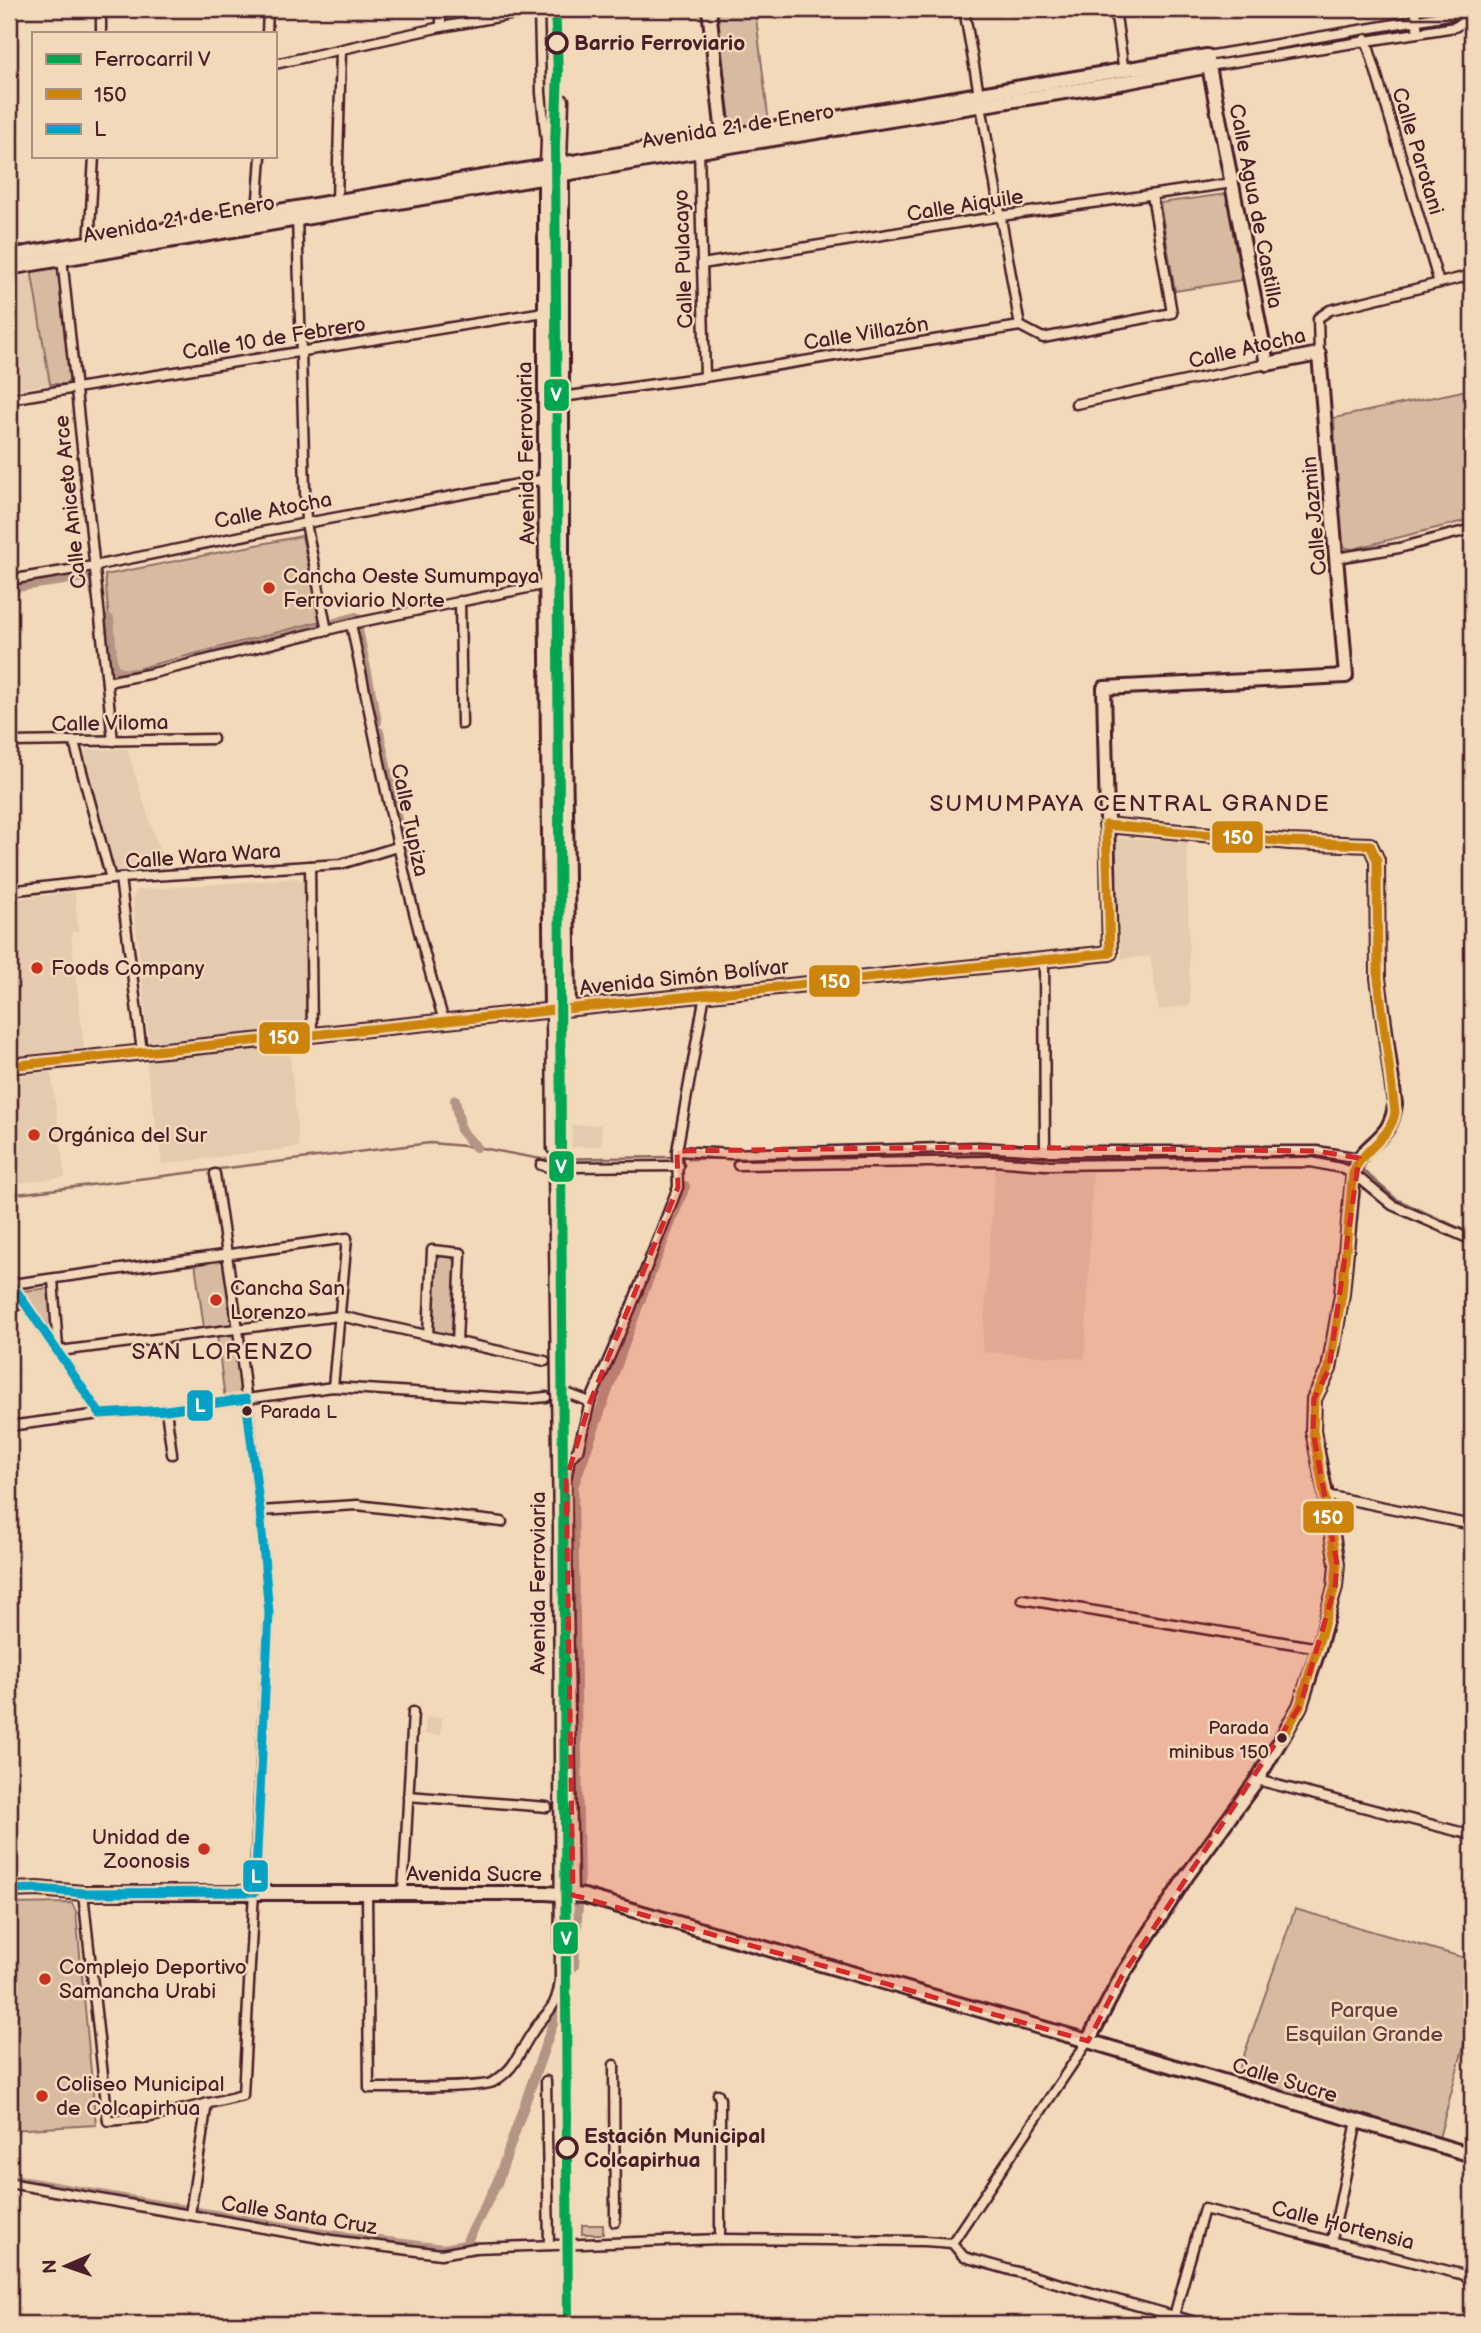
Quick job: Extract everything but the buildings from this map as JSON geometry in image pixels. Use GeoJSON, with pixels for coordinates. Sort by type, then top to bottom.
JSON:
{"type":"FeatureCollection","features":[{"type":"Feature","properties":{"kind":"street"},"geometry":{"type":"LineString","coordinates":[[101,9],[101,32]]}},
{"type":"Feature","properties":{"kind":"street"},"geometry":{"type":"LineString","coordinates":[[267,32],[268,9]]}},
{"type":"Feature","properties":{"kind":"street"},"geometry":{"type":"LineString","coordinates":[[441,9],[441,27]]}},
{"type":"Feature","properties":{"kind":"street"},"geometry":{"type":"LineString","coordinates":[[709,9],[724,141]]}},
{"type":"Feature","properties":{"kind":"street"},"geometry":{"type":"LineString","coordinates":[[964,9],[1020,326]]}},
{"type":"Feature","properties":{"kind":"street"},"geometry":{"type":"LineString","coordinates":[[1115,9],[1125,76]]}},
{"type":"Feature","properties":{"kind":"street"},"geometry":{"type":"LineString","coordinates":[[1415,9],[1418,33]]}},
{"type":"Feature","properties":{"kind":"street"},"geometry":{"type":"LineString","coordinates":[[276,64],[441,27],[539,10]]}},
{"type":"Feature","properties":{"kind":"street","name":"Avenida Ferroviaria"},"geometry":{"type":"LineString","coordinates":[[539,10],[541,93],[546,140],[544,312],[552,1149]]}},
{"type":"Feature","properties":{"kind":"street","name":"Avenida 21 de Enero"},"geometry":{"type":"LineString","coordinates":[[9,256],[89,248],[1125,76],[1417,20],[1454,14],[1472,17]]}},
{"type":"Feature","properties":{"kind":"street","name":"Avenida 21 de Enero"},"geometry":{"type":"LineString","coordinates":[[1208,61],[1455,27],[1472,17]]}},
{"type":"Feature","properties":{"kind":"street","name":"Calle Parotani"},"geometry":{"type":"LineString","coordinates":[[1363,29],[1439,283]]}},
{"type":"Feature","properties":{"kind":"street"},"geometry":{"type":"LineString","coordinates":[[337,200],[341,50]]}},
{"type":"Feature","properties":{"kind":"street","name":"Calle Agua de Castilla"},"geometry":{"type":"LineString","coordinates":[[1208,61],[1267,364]]}},
{"type":"Feature","properties":{"kind":"street","name":"Avenida Ferroviaria"},"geometry":{"type":"LineString","coordinates":[[564,100],[562,397],[569,1008]]}},
{"type":"Feature","properties":{"kind":"street","name":"Calle Pulacayo"},"geometry":{"type":"LineString","coordinates":[[699,146],[705,377]]}},
{"type":"Feature","properties":{"kind":"street"},"geometry":{"type":"LineString","coordinates":[[89,248],[94,158]]}},
{"type":"Feature","properties":{"kind":"street"},"geometry":{"type":"LineString","coordinates":[[257,213],[261,158]]}},
{"type":"Feature","properties":{"kind":"street","name":"Avenida 21 de Enero"},"geometry":{"type":"LineString","coordinates":[[9,268],[62,258],[89,248],[257,213],[297,213],[337,200],[545,172]]}},
{"type":"Feature","properties":{"kind":"street","name":"Calle Aiquile"},"geometry":{"type":"LineString","coordinates":[[702,264],[1001,216],[1233,183]]}},
{"type":"Feature","properties":{"kind":"street","name":"Calle Villazón"},"geometry":{"type":"LineString","coordinates":[[562,397],[705,377],[1020,326],[1043,338],[1172,313],[1152,195]]}},
{"type":"Feature","properties":{"kind":"street"},"geometry":{"type":"LineString","coordinates":[[297,213],[306,523],[327,631]]}},
{"type":"Feature","properties":{"kind":"street","name":"Calle Aniceto Arce"},"geometry":{"type":"LineString","coordinates":[[62,258],[113,741]]}},
{"type":"Feature","properties":{"kind":"street","name":"Calle Atocha"},"geometry":{"type":"LineString","coordinates":[[1076,404],[1319,354],[1318,318],[1330,310],[1472,275]]}},
{"type":"Feature","properties":{"kind":"street","name":"Calle 10 de Febrero"},"geometry":{"type":"LineString","coordinates":[[9,399],[544,312]]}},
{"type":"Feature","properties":{"kind":"street","name":"Calle Jazmin"},"geometry":{"type":"LineString","coordinates":[[1319,354],[1346,676]]}},
{"type":"Feature","properties":{"kind":"street","name":"Calle Atocha"},"geometry":{"type":"LineString","coordinates":[[9,580],[545,479]]}},
{"type":"Feature","properties":{"kind":"street"},"geometry":{"type":"LineString","coordinates":[[1336,558],[1399,548],[1472,528]]}},
{"type":"Feature","properties":{"kind":"street"},"geometry":{"type":"LineString","coordinates":[[107,682],[351,624],[547,584]]}},
{"type":"Feature","properties":{"kind":"street"},"geometry":{"type":"LineString","coordinates":[[460,601],[461,724]]}},
{"type":"Feature","properties":{"kind":"street","name":"Calle Tupiza"},"geometry":{"type":"LineString","coordinates":[[351,624],[397,847],[420,942],[444,1021]]}},
{"type":"Feature","properties":{"kind":"street","name":"Avenida Simón Bolívar"},"geometry":{"type":"LineString","coordinates":[[9,1066],[1110,953],[1104,688],[1346,676]]}},
{"type":"Feature","properties":{"kind":"street","name":"Calle Viloma"},"geometry":{"type":"LineString","coordinates":[[9,742],[212,739]]}},
{"type":"Feature","properties":{"kind":"street"},"geometry":{"type":"LineString","coordinates":[[74,742],[116,879],[142,1052]]}},
{"type":"Feature","properties":{"kind":"street"},"geometry":{"type":"LineString","coordinates":[[1106,825],[1289,842],[1370,845],[1377,860],[1378,978],[1395,1104],[1394,1120],[1389,1129],[1356,1165],[1342,1294],[1329,1369],[1314,1399],[1312,1431],[1337,1564],[1335,1587],[1300,1706],[1257,1780],[1180,1886],[1122,1976],[1088,2041],[952,2243],[964,2257],[1203,2324]]}},
{"type":"Feature","properties":{"kind":"street","name":"Calle Wara Wara"},"geometry":{"type":"LineString","coordinates":[[9,891],[116,879],[341,864],[397,847]]}},
{"type":"Feature","properties":{"kind":"street"},"geometry":{"type":"LineString","coordinates":[[310,866],[312,1034]]}},
{"type":"Feature","properties":{"kind":"street"},"geometry":{"type":"LineString","coordinates":[[1044,960],[1045,1151]]}},
{"type":"Feature","properties":{"kind":"street","name":"Avenida Ferroviaria"},"geometry":{"type":"LineString","coordinates":[[573,1895],[566,1480],[570,1458],[578,1450],[590,1402],[630,1310],[678,1187],[677,1151],[705,994]]}},
{"type":"Feature","properties":{"kind":"street"},"geometry":{"type":"LineString","coordinates":[[677,1151],[730,1154],[978,1147],[1045,1151],[1317,1151],[1356,1165],[1392,1205],[1472,1240]]}},
{"type":"Feature","properties":{"kind":"street"},"geometry":{"type":"LineString","coordinates":[[738,1165],[993,1161],[1046,1165],[1311,1162],[1340,1167],[1356,1165]]}},
{"type":"Feature","properties":{"kind":"street","name":"Avenida Ferroviaria"},"geometry":{"type":"LineString","coordinates":[[367,1893],[369,2088],[491,2084],[516,2063],[530,2036],[553,2009],[560,1980],[553,1168],[541,1165]]}},
{"type":"Feature","properties":{"kind":"street"},"geometry":{"type":"LineString","coordinates":[[568,1167],[679,1166]]}},
{"type":"Feature","properties":{"kind":"street"},"geometry":{"type":"LineString","coordinates":[[83,1893],[108,2121],[151,2117],[243,2095],[268,1613],[260,1511],[238,1329],[215,1174]]}},
{"type":"Feature","properties":{"kind":"street"},"geometry":{"type":"LineString","coordinates":[[10,1282],[53,1279],[347,1238],[333,1387]]}},
{"type":"Feature","properties":{"kind":"street"},"geometry":{"type":"LineString","coordinates":[[428,1335],[432,1250],[461,1253],[457,1342]]}},
{"type":"Feature","properties":{"kind":"street"},"geometry":{"type":"LineString","coordinates":[[53,1279],[59,1351]]}},
{"type":"Feature","properties":{"kind":"street"},"geometry":{"type":"LineString","coordinates":[[10,1282],[100,1414]]}},
{"type":"Feature","properties":{"kind":"street"},"geometry":{"type":"LineString","coordinates":[[9,1305],[25,1304]]}},
{"type":"Feature","properties":{"kind":"street"},"geometry":{"type":"LineString","coordinates":[[59,1351],[340,1316],[545,1361]]}},
{"type":"Feature","properties":{"kind":"street"},"geometry":{"type":"LineString","coordinates":[[9,1426],[100,1414],[166,1410],[333,1387],[526,1399],[546,1397]]}},
{"type":"Feature","properties":{"kind":"street"},"geometry":{"type":"LineString","coordinates":[[569,1394],[590,1402]]}},
{"type":"Feature","properties":{"kind":"street"},"geometry":{"type":"LineString","coordinates":[[166,1410],[172,1454]]}},
{"type":"Feature","properties":{"kind":"street"},"geometry":{"type":"LineString","coordinates":[[1326,1495],[1472,1525]]}},
{"type":"Feature","properties":{"kind":"street"},"geometry":{"type":"LineString","coordinates":[[260,1511],[356,1505],[502,1522]]}},
{"type":"Feature","properties":{"kind":"street"},"geometry":{"type":"LineString","coordinates":[[1022,1599],[1319,1647]]}},
{"type":"Feature","properties":{"kind":"street"},"geometry":{"type":"LineString","coordinates":[[403,1893],[413,1712]]}},
{"type":"Feature","properties":{"kind":"street"},"geometry":{"type":"LineString","coordinates":[[1257,1780],[1472,1835]]}},
{"type":"Feature","properties":{"kind":"street"},"geometry":{"type":"LineString","coordinates":[[408,1796],[547,1807]]}},
{"type":"Feature","properties":{"kind":"street","name":"Avenida Sucre"},"geometry":{"type":"LineString","coordinates":[[9,1890],[38,1889],[83,1893],[573,1895],[1088,2041]]}},
{"type":"Feature","properties":{"kind":"street","name":"Calle Sucre"},"geometry":{"type":"LineString","coordinates":[[1088,2041],[1472,2155]]}},
{"type":"Feature","properties":{"kind":"street"},"geometry":{"type":"LineString","coordinates":[[614,2065],[615,2222]]}},
{"type":"Feature","properties":{"kind":"street"},"geometry":{"type":"LineString","coordinates":[[546,2081],[549,2245]]}},
{"type":"Feature","properties":{"kind":"street"},"geometry":{"type":"LineString","coordinates":[[718,2094],[720,2239]]}},
{"type":"Feature","properties":{"kind":"street"},"geometry":{"type":"LineString","coordinates":[[190,2214],[207,2103]]}},
{"type":"Feature","properties":{"kind":"street"},"geometry":{"type":"LineString","coordinates":[[1332,2239],[1357,2121]]}},
{"type":"Feature","properties":{"kind":"street","name":"Calle Santa Cruz"},"geometry":{"type":"LineString","coordinates":[[9,2183],[331,2240],[441,2254],[475,2248],[720,2239],[952,2243]]}},
{"type":"Feature","properties":{"kind":"street","name":"Calle Hortensia"},"geometry":{"type":"LineString","coordinates":[[1174,2316],[1205,2209],[1332,2239],[1472,2277]]}},
{"type":"Feature","properties":{"kind":"street"},"geometry":{"type":"LineString","coordinates":[[1159,2313],[1161,2324]]}},
{"type":"Feature","properties":{"kind":"street"},"geometry":{"type":"LineString","coordinates":[[1466,2324],[1472,2321]]}},
{"type":"Feature","properties":{"kind":"highlighted area"},"geometry":{"type":"Polygon","coordinates":[[[978,1147],[1317,1151],[1359,1158],[1329,1369],[1314,1399],[1313,1431],[1337,1564],[1335,1587],[1300,1706],[1122,1976],[1088,2041],[573,1895],[566,1480],[590,1402],[678,1187],[677,1151],[978,1147]]]}},
{"type":"Feature","properties":{"kind":"shaded area"},"geometry":{"type":"Polygon","coordinates":[[[32,275],[50,384],[9,390],[9,278],[32,275]]]}},
{"type":"Feature","properties":{"kind":"shaded area"},"geometry":{"type":"Polygon","coordinates":[[[127,749],[166,869],[118,873],[111,866],[82,756],[87,750],[127,749]]]}},
{"type":"Feature","properties":{"kind":"shaded area"},"geometry":{"type":"Polygon","coordinates":[[[1115,838],[1187,842],[1190,1005],[1159,1010],[1150,956],[1121,959],[1115,838]]]}},
{"type":"Feature","properties":{"kind":"shaded area"},"geometry":{"type":"Polygon","coordinates":[[[298,878],[304,885],[308,1026],[303,1030],[155,1047],[149,1041],[133,899],[138,890],[298,878]]]}},
{"type":"Feature","properties":{"kind":"shaded area","name":"Foods Company"},"geometry":{"type":"Polygon","coordinates":[[[75,892],[78,931],[71,933],[84,1048],[9,1057],[9,900],[75,892]]]}},
{"type":"Feature","properties":{"kind":"shaded area"},"geometry":{"type":"Polygon","coordinates":[[[289,1045],[299,1147],[162,1164],[146,1060],[289,1045]]]}},
{"type":"Feature","properties":{"kind":"shaded area","name":"Orgánica del Sur"},"geometry":{"type":"Polygon","coordinates":[[[51,1072],[65,1177],[9,1184],[9,1077],[51,1072]]]}},
{"type":"Feature","properties":{"kind":"shaded area"},"geometry":{"type":"Polygon","coordinates":[[[572,1125],[601,1125],[602,1146],[572,1147],[572,1125]]]}},
{"type":"Feature","properties":{"kind":"shaded area"},"geometry":{"type":"Polygon","coordinates":[[[995,1168],[1093,1172],[1085,1359],[982,1352],[995,1168]]]}},
{"type":"Feature","properties":{"kind":"shaded area"},"geometry":{"type":"Polygon","coordinates":[[[426,1717],[442,1718],[441,1735],[425,1734],[426,1717]]]}},
{"type":"Feature","properties":{"kind":"green space"},"geometry":{"type":"Polygon","coordinates":[[[716,9],[755,9],[769,124],[734,131],[731,129],[716,9]]]}},
{"type":"Feature","properties":{"kind":"green space"},"geometry":{"type":"Polygon","coordinates":[[[1226,194],[1242,280],[1175,291],[1160,203],[1226,194]]]}},
{"type":"Feature","properties":{"kind":"green space"},"geometry":{"type":"Polygon","coordinates":[[[56,266],[70,379],[65,384],[50,384],[32,275],[32,270],[56,266]]]}},
{"type":"Feature","properties":{"kind":"green space"},"geometry":{"type":"Polygon","coordinates":[[[1472,389],[1472,519],[1353,549],[1346,548],[1340,541],[1334,418],[1472,389]]]}},
{"type":"Feature","properties":{"kind":"green space"},"geometry":{"type":"Polygon","coordinates":[[[302,536],[321,621],[121,673],[113,667],[105,575],[302,536]]]}},
{"type":"Feature","properties":{"kind":"green space"},"geometry":{"type":"Polygon","coordinates":[[[442,1255],[449,1255],[456,1262],[452,1333],[448,1336],[434,1334],[431,1328],[435,1261],[442,1255]]]}},
{"type":"Feature","properties":{"kind":"green space"},"geometry":{"type":"Polygon","coordinates":[[[225,1259],[234,1324],[204,1328],[195,1263],[225,1259]]]}},
{"type":"Feature","properties":{"kind":"green space"},"geometry":{"type":"Polygon","coordinates":[[[51,1288],[57,1333],[52,1331],[21,1291],[51,1288]]]}},
{"type":"Feature","properties":{"kind":"green space"},"geometry":{"type":"Polygon","coordinates":[[[234,1333],[242,1398],[225,1400],[217,1335],[234,1333]]]}},
{"type":"Feature","properties":{"kind":"green space","name":"Complejo Deportivo Samancha Urabi"},"geometry":{"type":"Polygon","coordinates":[[[72,1903],[76,1912],[96,2125],[9,2130],[9,1904],[72,1903]]]}},
{"type":"Feature","properties":{"kind":"green space","name":"Parque Esquilan Grande"},"geometry":{"type":"Polygon","coordinates":[[[1295,1909],[1472,1960],[1472,2015],[1439,2138],[1236,2078],[1295,1909]]]}},
{"type":"Feature","properties":{"kind":"green space"},"geometry":{"type":"Polygon","coordinates":[[[582,2225],[603,2225],[603,2234],[582,2234],[582,2225]]]}},
{"type":"Feature","properties":{"kind":"waterway"},"geometry":{"type":"LineString","coordinates":[[9,588],[84,577],[94,584],[95,594]]}},
{"type":"Feature","properties":{"kind":"waterway"},"geometry":{"type":"LineString","coordinates":[[335,623],[356,617]]}},
{"type":"Feature","properties":{"kind":"waterway"},"geometry":{"type":"LineString","coordinates":[[109,619],[113,667],[121,673],[148,673]]}},
{"type":"Feature","properties":{"kind":"waterway"},"geometry":{"type":"LineString","coordinates":[[190,661],[319,627]]}},
{"type":"Feature","properties":{"kind":"waterway"},"geometry":{"type":"LineString","coordinates":[[358,630],[377,722]]}},
{"type":"Feature","properties":{"kind":"waterway"},"geometry":{"type":"LineString","coordinates":[[379,732],[406,863]]}},
{"type":"Feature","properties":{"kind":"waterway"},"geometry":{"type":"LineString","coordinates":[[455,1100],[461,1131],[476,1147]]}},
{"type":"Feature","properties":{"kind":"waterway"},"geometry":{"type":"LineString","coordinates":[[9,1195],[430,1143],[476,1147],[541,1159],[670,1157]]}},
{"type":"Feature","properties":{"kind":"waterway"},"geometry":{"type":"LineString","coordinates":[[689,1159],[992,1155],[1087,1158],[1317,1157],[1354,1164]]}},
{"type":"Feature","properties":{"kind":"waterway"},"geometry":{"type":"LineString","coordinates":[[1359,1167],[1396,1199],[1472,1234]]}},
{"type":"Feature","properties":{"kind":"waterway"},"geometry":{"type":"LineString","coordinates":[[579,1888],[573,1487],[638,1306],[685,1186]]}},
{"type":"Feature","properties":{"kind":"waterway"},"geometry":{"type":"LineString","coordinates":[[574,1966],[578,1904]]}},
{"type":"Feature","properties":{"kind":"waterway"},"geometry":{"type":"LineString","coordinates":[[9,2179],[324,2234],[443,2249],[465,2245],[497,2183],[557,2012]]}},
{"type":"Feature","properties":{"kind":"rail line","name":"V"},"geometry":{"type":"LineString","coordinates":[[555,9],[558,71],[555,144],[568,2324]]}},
{"type":"Feature","properties":{"kind":"transit line","name":"150"},"geometry":{"type":"LineString","coordinates":[[1106,825],[1289,842],[1370,845]]}},
{"type":"Feature","properties":{"kind":"transit line","name":"150"},"geometry":{"type":"LineString","coordinates":[[1106,825],[1110,953]]}},
{"type":"Feature","properties":{"kind":"transit line","name":"150"},"geometry":{"type":"LineString","coordinates":[[1282,1738],[1300,1706],[1335,1587],[1337,1564],[1313,1431],[1314,1399],[1329,1369],[1342,1294],[1353,1173],[1363,1157],[1388,1130],[1395,1112],[1378,978],[1377,860],[1370,845]]}},
{"type":"Feature","properties":{"kind":"transit line","name":"150"},"geometry":{"type":"LineString","coordinates":[[9,1066],[1110,953]]}},
{"type":"Feature","properties":{"kind":"transit line","name":"L"},"geometry":{"type":"LineString","coordinates":[[9,1280],[100,1414],[166,1410],[246,1399],[269,1613],[255,1892],[83,1893],[38,1889],[9,1890]]}},
{"type":"Feature","properties":{"kind":"place","name":"Barrio Ferroviario"},"geometry":{"type":"Point","coordinates":[557,43]}},
{"type":"Feature","properties":{"kind":"place","name":"Cancha Oeste Sumumpaya Ferroviario Norte"},"geometry":{"type":"Point","coordinates":[269,588]}},
{"type":"Feature","properties":{"kind":"place","name":"Foods Company"},"geometry":{"type":"Point","coordinates":[37,968]}},
{"type":"Feature","properties":{"kind":"place","name":"Orgánica del Sur"},"geometry":{"type":"Point","coordinates":[34,1135]}},
{"type":"Feature","properties":{"kind":"place","name":"Cancha San Lorenzo"},"geometry":{"type":"Point","coordinates":[216,1300]}},
{"type":"Feature","properties":{"kind":"place","name":"Parada L"},"geometry":{"type":"Point","coordinates":[247,1411]}},
{"type":"Feature","properties":{"kind":"place","name":"Parada minibus 150"},"geometry":{"type":"Point","coordinates":[1282,1738]}},
{"type":"Feature","properties":{"kind":"place","name":"Unidad de Zoonosis"},"geometry":{"type":"Point","coordinates":[204,1849]}},
{"type":"Feature","properties":{"kind":"place","name":"Complejo Deportivo Samancha Urabi"},"geometry":{"type":"Point","coordinates":[45,1979]}},
{"type":"Feature","properties":{"kind":"place","name":"Coliseo Municipal de Colcapirhua"},"geometry":{"type":"Point","coordinates":[42,2096]}},
{"type":"Feature","properties":{"kind":"place","name":"Estación Municipal Colcapirhua"},"geometry":{"type":"Point","coordinates":[567,2148]}},
{"type":"Feature","properties":{"kind":"district","name":"SUMUMPAYA CENTRAL GRANDE"},"geometry":{"type":"Point","coordinates":[1130,803]}},
{"type":"Feature","properties":{"kind":"district","name":"SAN LORENZO"},"geometry":{"type":"Point","coordinates":[223,1351]}}]}
